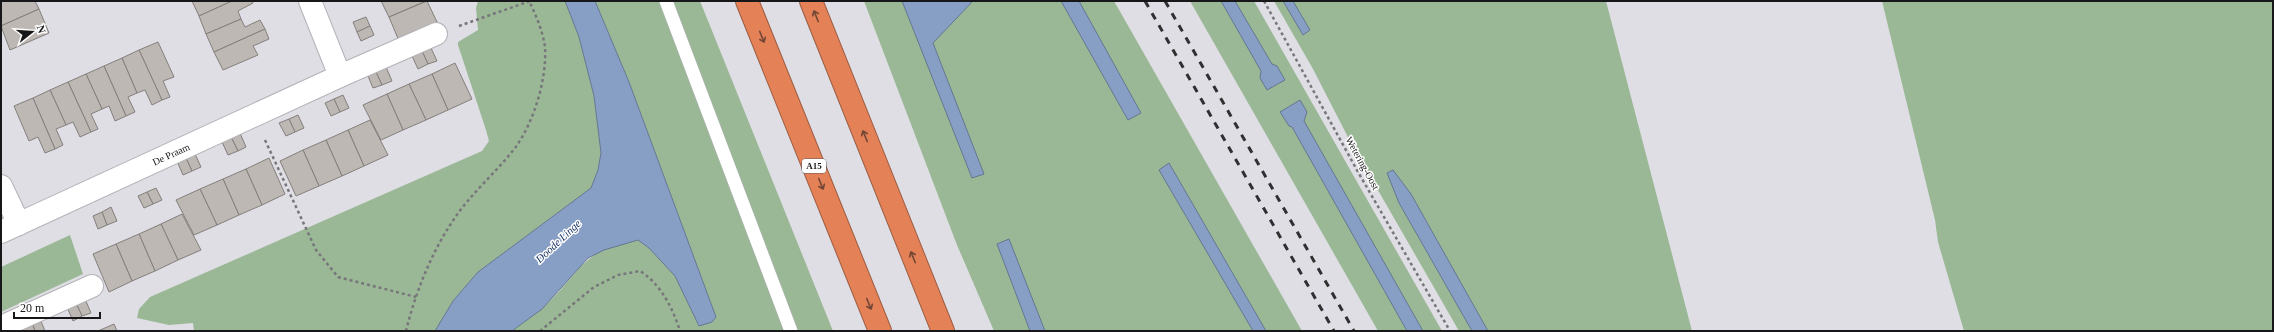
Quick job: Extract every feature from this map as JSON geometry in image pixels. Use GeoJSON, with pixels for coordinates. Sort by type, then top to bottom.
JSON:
{"type":"FeatureCollection","features":[{"type":"Feature","properties":{"kind":"highway","name":"A15"},"geometry":{"type":"LineString","coordinates":[[747,1],[880,331]]}},
{"type":"Feature","properties":{"kind":"highway"},"geometry":{"type":"LineString","coordinates":[[811,1],[943,331]]}},
{"type":"Feature","properties":{"kind":"highway"},"geometry":{"type":"LineString","coordinates":[[928,293],[947,331]]}},
{"type":"Feature","properties":{"kind":"street"},"geometry":{"type":"LineString","coordinates":[[310,1],[340,76]]}},
{"type":"Feature","properties":{"kind":"street","name":"De Praam"},"geometry":{"type":"LineString","coordinates":[[10,228],[340,76],[436,34]]}},
{"type":"Feature","properties":{"kind":"street"},"geometry":{"type":"LineString","coordinates":[[1,186],[10,228]]}},
{"type":"Feature","properties":{"kind":"street"},"geometry":{"type":"LineString","coordinates":[[1,327],[92,286]]}},
{"type":"Feature","properties":{"kind":"lane"},"geometry":{"type":"LineString","coordinates":[[666,1],[791,331]]}},
{"type":"Feature","properties":{"kind":"path"},"geometry":{"type":"LineString","coordinates":[[406,331],[416,297],[436,252],[459,212],[515,147],[528,122],[540,89],[545,46],[529,1],[436,34]]}},
{"type":"Feature","properties":{"kind":"path","name":"Wetering-Oost"},"geometry":{"type":"LineString","coordinates":[[1264,1],[1358,172],[1450,331]]}},
{"type":"Feature","properties":{"kind":"path"},"geometry":{"type":"LineString","coordinates":[[254,116],[316,250],[338,277],[416,297]]}},
{"type":"Feature","properties":{"kind":"path"},"geometry":{"type":"LineString","coordinates":[[540,331],[594,287],[618,275],[640,271],[652,278],[674,313],[680,331]]}},
{"type":"Feature","properties":{"kind":"green space"},"geometry":{"type":"Polygon","coordinates":[[[478,1],[565,1],[579,37],[594,96],[601,153],[598,170],[591,188],[478,272],[453,301],[435,331],[194,331],[193,323],[169,325],[137,318],[139,309],[150,297],[482,151],[489,141],[458,45],[458,42],[478,30],[476,8],[478,1]]]}},
{"type":"Feature","properties":{"kind":"green space"},"geometry":{"type":"Polygon","coordinates":[[[595,1],[700,1],[833,331],[512,331],[534,315],[553,298],[592,257],[604,249],[619,243],[638,240],[649,247],[675,276],[699,326],[716,317],[629,82],[595,1]]]}},
{"type":"Feature","properties":{"kind":"green space"},"geometry":{"type":"Polygon","coordinates":[[[864,1],[1114,1],[1302,331],[994,331],[957,245],[864,1]]]}},
{"type":"Feature","properties":{"kind":"green space"},"geometry":{"type":"Polygon","coordinates":[[[1190,1],[1254,1],[1442,331],[1378,331],[1190,1]]]}},
{"type":"Feature","properties":{"kind":"green space"},"geometry":{"type":"Polygon","coordinates":[[[1274,1],[1606,1],[1692,331],[1459,331],[1352,145],[1313,69],[1274,1]]]}},
{"type":"Feature","properties":{"kind":"green space"},"geometry":{"type":"Polygon","coordinates":[[[1882,1],[2273,1],[2273,331],[1964,331],[1938,242],[1935,220],[1882,1]]]}},
{"type":"Feature","properties":{"kind":"green space"},"geometry":{"type":"Polygon","coordinates":[[[70,235],[83,274],[1,312],[1,267],[70,235]]]}},
{"type":"Feature","properties":{"kind":"water","name":"Doode Linge"},"geometry":{"type":"Polygon","coordinates":[[[565,1],[595,1],[629,82],[716,317],[712,322],[699,326],[675,276],[649,248],[638,240],[604,250],[588,258],[542,309],[512,331],[435,331],[453,301],[478,272],[591,188],[598,170],[601,153],[594,96],[579,37],[565,1]]]}},
{"type":"Feature","properties":{"kind":"water"},"geometry":{"type":"Polygon","coordinates":[[[902,1],[973,1],[933,43],[984,174],[972,178],[902,1]]]}},
{"type":"Feature","properties":{"kind":"water"},"geometry":{"type":"Polygon","coordinates":[[[1061,1],[1079,1],[1141,113],[1128,120],[1061,1]]]}},
{"type":"Feature","properties":{"kind":"water"},"geometry":{"type":"Polygon","coordinates":[[[1221,1],[1235,1],[1272,64],[1277,66],[1285,80],[1267,90],[1260,78],[1261,71],[1221,1]]]}},
{"type":"Feature","properties":{"kind":"water"},"geometry":{"type":"Polygon","coordinates":[[[1283,1],[1293,1],[1310,30],[1303,35],[1283,1]]]}},
{"type":"Feature","properties":{"kind":"water"},"geometry":{"type":"Polygon","coordinates":[[[1300,100],[1307,112],[1304,121],[1423,331],[1407,331],[1292,127],[1289,126],[1280,112],[1300,100]]]}},
{"type":"Feature","properties":{"kind":"water"},"geometry":{"type":"Polygon","coordinates":[[[1169,163],[1266,331],[1253,331],[1159,170],[1169,163]]]}},
{"type":"Feature","properties":{"kind":"water"},"geometry":{"type":"Polygon","coordinates":[[[1393,170],[1411,194],[1488,331],[1472,331],[1399,203],[1387,173],[1393,170]]]}},
{"type":"Feature","properties":{"kind":"water"},"geometry":{"type":"Polygon","coordinates":[[[1009,239],[1045,331],[1030,331],[997,244],[1009,239]]]}},
{"type":"Feature","properties":{"kind":"building"},"geometry":{"type":"Polygon","coordinates":[[[1,1],[35,1],[39,9],[1,26],[1,1]]]}},
{"type":"Feature","properties":{"kind":"building"},"geometry":{"type":"Polygon","coordinates":[[[192,1],[232,1],[199,16],[192,1]]]}},
{"type":"Feature","properties":{"kind":"building"},"geometry":{"type":"Polygon","coordinates":[[[232,1],[252,1],[253,3],[238,11],[241,19],[206,34],[199,16],[232,1]]]}},
{"type":"Feature","properties":{"kind":"building"},"geometry":{"type":"Polygon","coordinates":[[[381,1],[426,1],[389,17],[381,1]]]}},
{"type":"Feature","properties":{"kind":"building"},"geometry":{"type":"Polygon","coordinates":[[[427,1],[438,24],[399,41],[389,17],[427,1]]]}},
{"type":"Feature","properties":{"kind":"building"},"geometry":{"type":"Polygon","coordinates":[[[39,9],[49,33],[10,50],[1,26],[39,9]]]}},
{"type":"Feature","properties":{"kind":"building"},"geometry":{"type":"Polygon","coordinates":[[[366,17],[370,26],[357,32],[353,22],[366,17]]]}},
{"type":"Feature","properties":{"kind":"building"},"geometry":{"type":"Polygon","coordinates":[[[241,19],[245,27],[260,20],[265,29],[214,52],[206,34],[241,19]]]}},
{"type":"Feature","properties":{"kind":"building"},"geometry":{"type":"Polygon","coordinates":[[[370,26],[374,35],[361,41],[357,32],[370,26]]]}},
{"type":"Feature","properties":{"kind":"building"},"geometry":{"type":"Polygon","coordinates":[[[265,29],[269,39],[253,46],[258,55],[223,70],[214,52],[265,29]]]}},
{"type":"Feature","properties":{"kind":"building"},"geometry":{"type":"Polygon","coordinates":[[[158,42],[174,77],[163,81],[170,97],[162,100],[139,50],[158,42]]]}},
{"type":"Feature","properties":{"kind":"building"},"geometry":{"type":"Polygon","coordinates":[[[431,48],[437,61],[428,64],[422,51],[431,48]]]}},
{"type":"Feature","properties":{"kind":"building"},"geometry":{"type":"Polygon","coordinates":[[[139,50],[162,100],[152,105],[145,90],[137,93],[122,58],[139,50]]]}},
{"type":"Feature","properties":{"kind":"building"},"geometry":{"type":"Polygon","coordinates":[[[422,51],[428,64],[418,69],[412,56],[422,51]]]}},
{"type":"Feature","properties":{"kind":"building"},"geometry":{"type":"Polygon","coordinates":[[[122,58],[137,93],[128,97],[135,112],[126,116],[104,66],[122,58]]]}},
{"type":"Feature","properties":{"kind":"building"},"geometry":{"type":"Polygon","coordinates":[[[455,63],[472,99],[448,110],[432,74],[455,63]]]}},
{"type":"Feature","properties":{"kind":"building"},"geometry":{"type":"Polygon","coordinates":[[[104,66],[126,116],[115,121],[109,106],[102,109],[86,74],[104,66]]]}},
{"type":"Feature","properties":{"kind":"building"},"geometry":{"type":"Polygon","coordinates":[[[386,67],[392,81],[382,85],[376,72],[386,67]]]}},
{"type":"Feature","properties":{"kind":"building"},"geometry":{"type":"Polygon","coordinates":[[[376,72],[382,85],[373,88],[368,76],[376,72]]]}},
{"type":"Feature","properties":{"kind":"building"},"geometry":{"type":"Polygon","coordinates":[[[86,74],[102,109],[91,114],[98,129],[91,132],[68,82],[86,74]]]}},
{"type":"Feature","properties":{"kind":"building"},"geometry":{"type":"Polygon","coordinates":[[[432,74],[448,110],[426,120],[409,84],[432,74]]]}},
{"type":"Feature","properties":{"kind":"building"},"geometry":{"type":"Polygon","coordinates":[[[68,82],[91,132],[80,137],[73,122],[66,125],[50,90],[68,82]]]}},
{"type":"Feature","properties":{"kind":"building"},"geometry":{"type":"Polygon","coordinates":[[[409,84],[426,120],[403,130],[387,94],[409,84]]]}},
{"type":"Feature","properties":{"kind":"building"},"geometry":{"type":"Polygon","coordinates":[[[50,90],[66,125],[56,129],[63,145],[55,149],[33,98],[50,90]]]}},
{"type":"Feature","properties":{"kind":"building"},"geometry":{"type":"Polygon","coordinates":[[[387,94],[403,130],[381,140],[363,105],[387,94]]]}},
{"type":"Feature","properties":{"kind":"building"},"geometry":{"type":"Polygon","coordinates":[[[343,95],[349,108],[340,112],[334,99],[343,95]]]}},
{"type":"Feature","properties":{"kind":"building"},"geometry":{"type":"Polygon","coordinates":[[[33,98],[55,149],[45,153],[38,137],[29,141],[14,106],[33,98]]]}},
{"type":"Feature","properties":{"kind":"building"},"geometry":{"type":"Polygon","coordinates":[[[334,99],[340,112],[331,116],[325,103],[334,99]]]}},
{"type":"Feature","properties":{"kind":"building"},"geometry":{"type":"Polygon","coordinates":[[[298,115],[304,128],[295,132],[289,119],[298,115]]]}},
{"type":"Feature","properties":{"kind":"building"},"geometry":{"type":"Polygon","coordinates":[[[289,119],[295,132],[286,136],[279,123],[289,119]]]}},
{"type":"Feature","properties":{"kind":"building"},"geometry":{"type":"Polygon","coordinates":[[[370,120],[388,155],[364,166],[348,130],[370,120]]]}},
{"type":"Feature","properties":{"kind":"building"},"geometry":{"type":"Polygon","coordinates":[[[348,130],[364,166],[342,176],[326,140],[348,130]]]}},
{"type":"Feature","properties":{"kind":"building"},"geometry":{"type":"Polygon","coordinates":[[[240,133],[246,147],[238,151],[231,137],[240,133]]]}},
{"type":"Feature","properties":{"kind":"building"},"geometry":{"type":"Polygon","coordinates":[[[231,137],[238,151],[228,155],[222,142],[231,137]]]}},
{"type":"Feature","properties":{"kind":"building"},"geometry":{"type":"Polygon","coordinates":[[[326,140],[342,176],[319,186],[303,150],[326,140]]]}},
{"type":"Feature","properties":{"kind":"building"},"geometry":{"type":"Polygon","coordinates":[[[303,150],[319,186],[296,196],[280,161],[303,150]]]}},
{"type":"Feature","properties":{"kind":"building"},"geometry":{"type":"Polygon","coordinates":[[[195,154],[201,167],[192,171],[186,158],[195,154]]]}},
{"type":"Feature","properties":{"kind":"building"},"geometry":{"type":"Polygon","coordinates":[[[186,158],[192,171],[183,175],[177,161],[186,158]]]}},
{"type":"Feature","properties":{"kind":"building"},"geometry":{"type":"Polygon","coordinates":[[[269,158],[285,194],[262,205],[246,169],[269,158]]]}},
{"type":"Feature","properties":{"kind":"building"},"geometry":{"type":"Polygon","coordinates":[[[246,169],[262,205],[239,215],[223,179],[246,169]]]}},
{"type":"Feature","properties":{"kind":"building"},"geometry":{"type":"Polygon","coordinates":[[[223,179],[239,215],[217,225],[200,189],[223,179]]]}},
{"type":"Feature","properties":{"kind":"building"},"geometry":{"type":"Polygon","coordinates":[[[156,188],[162,200],[153,204],[147,192],[156,188]]]}},
{"type":"Feature","properties":{"kind":"building"},"geometry":{"type":"Polygon","coordinates":[[[200,189],[217,225],[194,235],[176,200],[200,189]]]}},
{"type":"Feature","properties":{"kind":"building"},"geometry":{"type":"Polygon","coordinates":[[[147,192],[153,204],[144,208],[138,196],[147,192]]]}},
{"type":"Feature","properties":{"kind":"building"},"geometry":{"type":"Polygon","coordinates":[[[111,207],[117,221],[107,225],[102,212],[111,207]]]}},
{"type":"Feature","properties":{"kind":"building"},"geometry":{"type":"Polygon","coordinates":[[[102,212],[107,225],[98,229],[93,216],[102,212]]]}},
{"type":"Feature","properties":{"kind":"building"},"geometry":{"type":"Polygon","coordinates":[[[182,214],[201,250],[178,260],[161,224],[182,214]]]}},
{"type":"Feature","properties":{"kind":"building"},"geometry":{"type":"Polygon","coordinates":[[[161,224],[178,260],[155,271],[139,234],[161,224]]]}},
{"type":"Feature","properties":{"kind":"building"},"geometry":{"type":"Polygon","coordinates":[[[139,234],[155,271],[132,281],[116,244],[139,234]]]}},
{"type":"Feature","properties":{"kind":"building"},"geometry":{"type":"Polygon","coordinates":[[[116,244],[132,281],[109,292],[93,254],[116,244]]]}},
{"type":"Feature","properties":{"kind":"building"},"geometry":{"type":"Polygon","coordinates":[[[85,299],[91,313],[82,316],[76,303],[85,299]]]}},
{"type":"Feature","properties":{"kind":"building"},"geometry":{"type":"Polygon","coordinates":[[[76,303],[82,316],[73,321],[67,307],[76,303]]]}},
{"type":"Feature","properties":{"kind":"building"},"geometry":{"type":"Polygon","coordinates":[[[40,319],[45,331],[35,331],[32,323],[40,319]]]}},
{"type":"Feature","properties":{"kind":"building"},"geometry":{"type":"Polygon","coordinates":[[[32,323],[35,331],[23,331],[22,327],[32,323]]]}},
{"type":"Feature","properties":{"kind":"building"},"geometry":{"type":"Polygon","coordinates":[[[114,324],[117,331],[98,331],[114,324]]]}},
{"type":"Feature","properties":{"kind":"railway"},"geometry":{"type":"LineString","coordinates":[[1145,1],[1334,331]]}},
{"type":"Feature","properties":{"kind":"railway"},"geometry":{"type":"LineString","coordinates":[[1165,1],[1354,331]]}}]}
